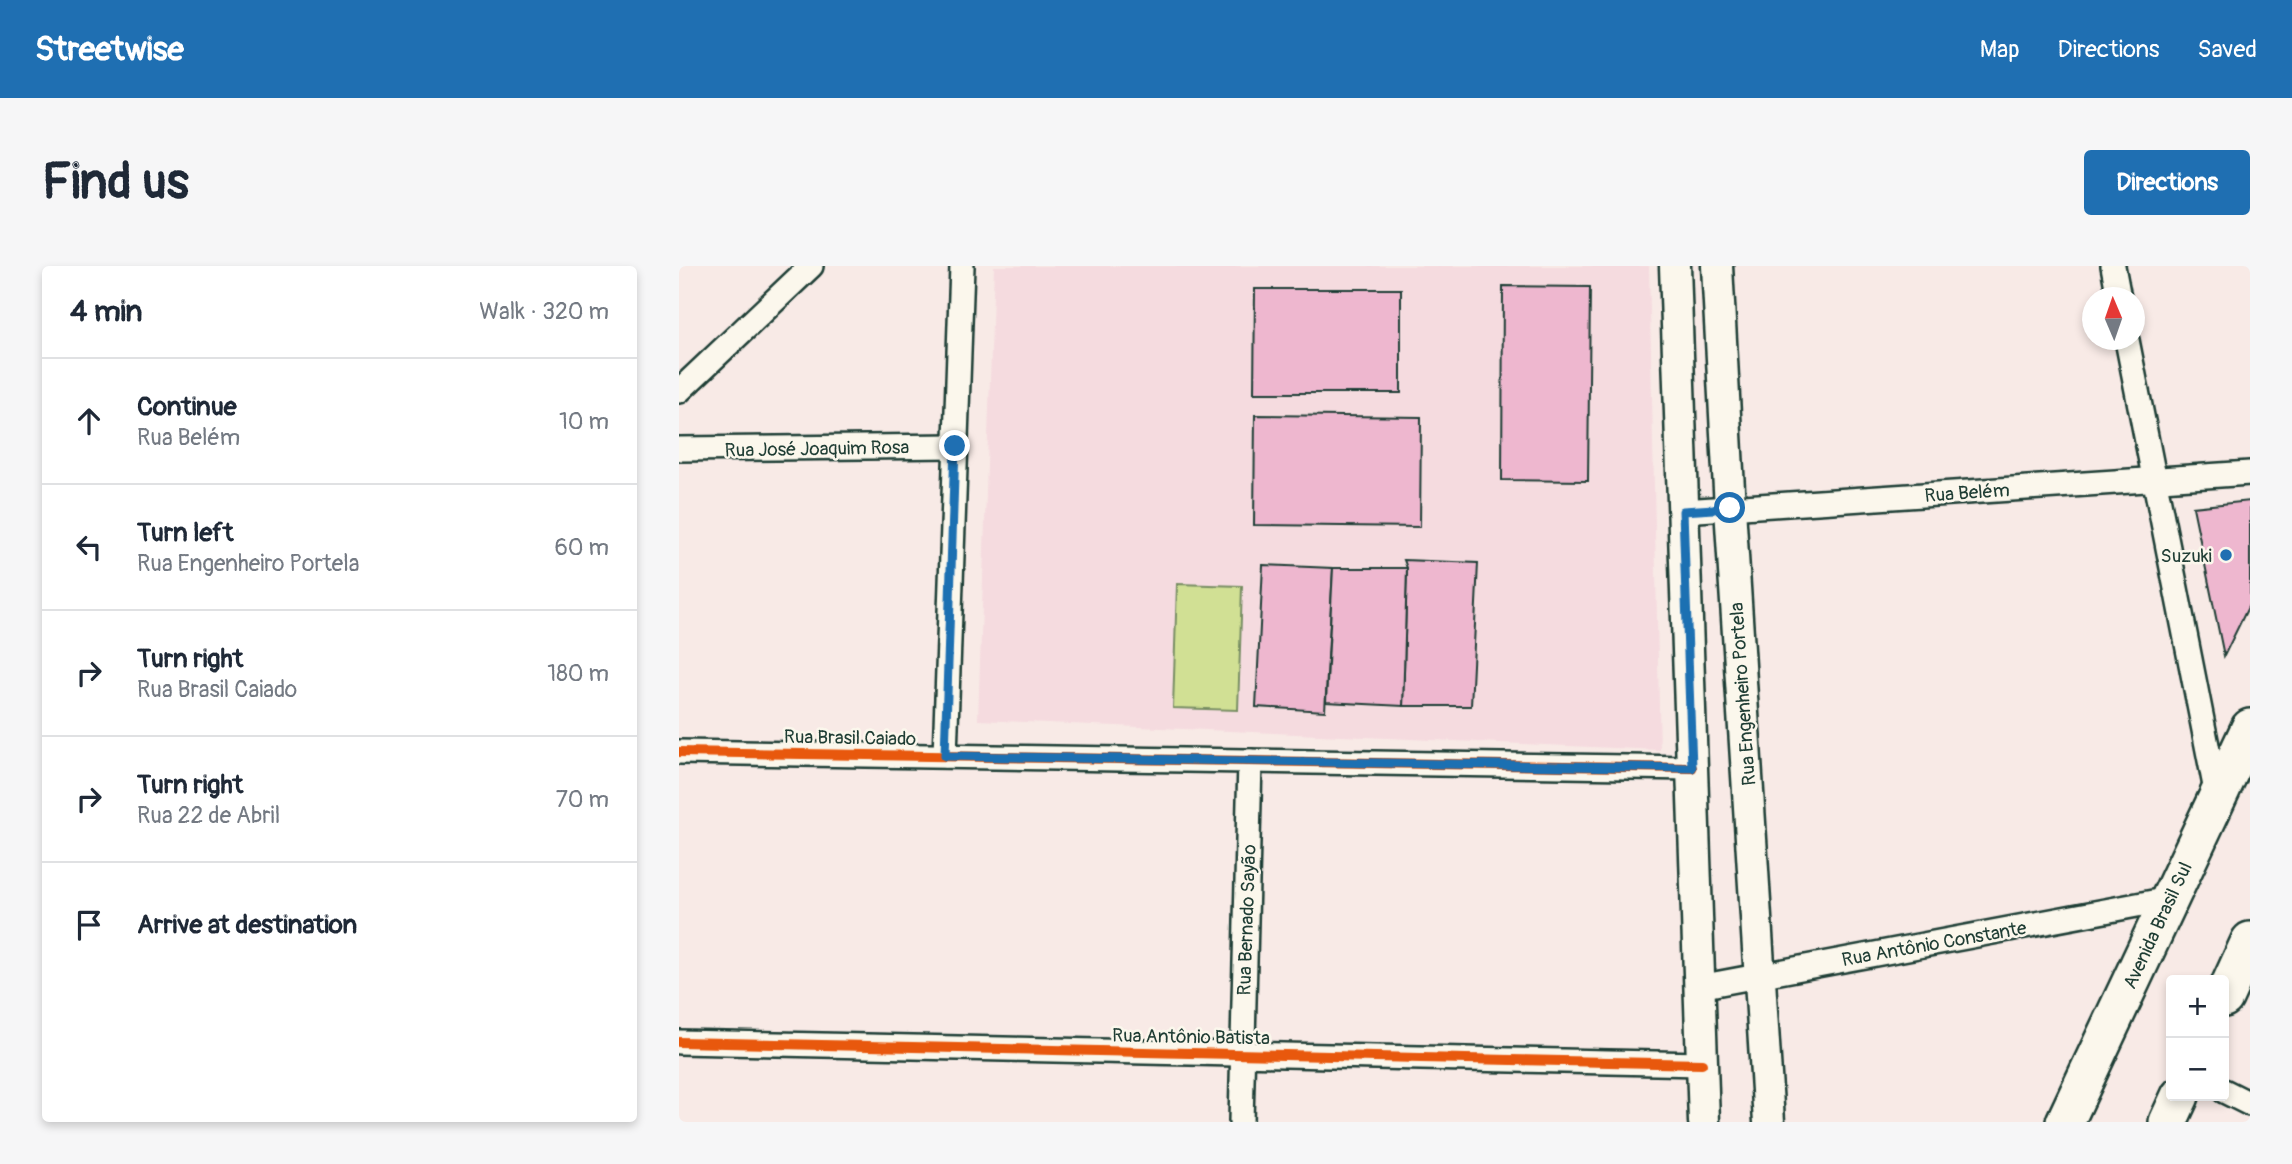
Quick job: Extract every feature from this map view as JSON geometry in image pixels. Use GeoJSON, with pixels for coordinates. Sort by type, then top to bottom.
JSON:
{"type":"FeatureCollection","features":[{"type":"Feature","properties":{"kind":"main road","name":"Avenida Brasil Sul"},"geometry":{"type":"LineString","coordinates":[[2065,1122],[2250,728]]}},
{"type":"Feature","properties":{"kind":"main road"},"geometry":{"type":"LineString","coordinates":[[2229,987],[2250,941]]}},
{"type":"Feature","properties":{"kind":"main road"},"geometry":{"type":"LineString","coordinates":[[2083,1082],[2085,1109],[2091,1122]]}},
{"type":"Feature","properties":{"kind":"main road"},"geometry":{"type":"LineString","coordinates":[[2168,1122],[2178,1101]]}},
{"type":"Feature","properties":{"kind":"street"},"geometry":{"type":"LineString","coordinates":[[679,391],[811,266]]}},
{"type":"Feature","properties":{"kind":"street"},"geometry":{"type":"LineString","coordinates":[[945,756],[962,266]]}},
{"type":"Feature","properties":{"kind":"street"},"geometry":{"type":"LineString","coordinates":[[1675,266],[1704,1122]]}},
{"type":"Feature","properties":{"kind":"street","name":"Rua Engenheiro Portela"},"geometry":{"type":"LineString","coordinates":[[1717,266],[1769,1122]]}},
{"type":"Feature","properties":{"kind":"street"},"geometry":{"type":"LineString","coordinates":[[2113,266],[2117,287]]}},
{"type":"Feature","properties":{"kind":"street"},"geometry":{"type":"LineString","coordinates":[[2129,350],[2217,797]]}},
{"type":"Feature","properties":{"kind":"street","name":"Rua José Joaquim Rosa"},"geometry":{"type":"LineString","coordinates":[[679,449],[955,446]]}},
{"type":"Feature","properties":{"kind":"street","name":"Rua Belém"},"geometry":{"type":"LineString","coordinates":[[1683,511],[2250,473]]}},
{"type":"Feature","properties":{"kind":"street","name":"Rua Brasil Caiado"},"geometry":{"type":"LineString","coordinates":[[679,752],[1692,768]]}},
{"type":"Feature","properties":{"kind":"street","name":"Rua Bernado Sayão"},"geometry":{"type":"LineString","coordinates":[[1241,1122],[1250,761]]}},
{"type":"Feature","properties":{"kind":"street","name":"Rua Antônio Constante"},"geometry":{"type":"LineString","coordinates":[[1699,987],[2169,899]]}},
{"type":"Feature","properties":{"kind":"street","name":"Rua Antônio Batista"},"geometry":{"type":"LineString","coordinates":[[679,1042],[1702,1064]]}},
{"type":"Feature","properties":{"kind":"street"},"geometry":{"type":"LineString","coordinates":[[2229,1094],[2250,1104]]}},
{"type":"Feature","properties":{"kind":"shaded area"},"geometry":{"type":"Polygon","coordinates":[[[994,266],[1649,266],[1660,750],[978,720],[994,266]],[[1504,286],[1502,480],[1588,481],[1590,287],[1504,286]],[[1255,289],[1255,393],[1401,393],[1401,289],[1255,289]],[[1255,415],[1254,525],[1421,417],[1255,415]],[[1405,560],[1407,568],[1264,565],[1256,707],[1325,711],[1326,702],[1471,706],[1478,563],[1405,560]]]}},
{"type":"Feature","properties":{"kind":"green space"},"geometry":{"type":"Polygon","coordinates":[[[1177,584],[1242,586],[1238,710],[1173,708],[1177,584]]]}},
{"type":"Feature","properties":{"kind":"building"},"geometry":{"type":"Polygon","coordinates":[[[1503,286],[1590,287],[1588,481],[1502,480],[1503,286]]]}},
{"type":"Feature","properties":{"kind":"building"},"geometry":{"type":"Polygon","coordinates":[[[1255,289],[1401,289],[1401,393],[1254,393],[1255,289]]]}},
{"type":"Feature","properties":{"kind":"building"},"geometry":{"type":"Polygon","coordinates":[[[1255,415],[1421,417],[1420,527],[1254,525],[1255,415]]]}},
{"type":"Feature","properties":{"kind":"building","name":"Suzuki"},"geometry":{"type":"Polygon","coordinates":[[[2250,501],[2250,603],[2224,656],[2193,507],[2250,501]]]}},
{"type":"Feature","properties":{"kind":"building"},"geometry":{"type":"Polygon","coordinates":[[[1404,560],[1478,563],[1471,706],[1403,706],[1407,568],[1404,560]]]}},
{"type":"Feature","properties":{"kind":"building"},"geometry":{"type":"Polygon","coordinates":[[[1263,565],[1333,568],[1325,711],[1256,707],[1263,565]]]}},
{"type":"Feature","properties":{"kind":"building"},"geometry":{"type":"Polygon","coordinates":[[[1333,568],[1407,568],[1403,706],[1326,702],[1333,568]]]}},
{"type":"Feature","properties":{"kind":"cycle path"},"geometry":{"type":"LineString","coordinates":[[679,752],[1692,768]]}},
{"type":"Feature","properties":{"kind":"cycle path"},"geometry":{"type":"LineString","coordinates":[[679,1042],[1702,1064]]}},
{"type":"Feature","properties":{"kind":"place","name":"Suzuki"},"geometry":{"type":"Point","coordinates":[2226,555]}},
{"type":"Feature","properties":{"kind":"route"},"geometry":{"type":"LineString","coordinates":[[955,446],[945,756],[1692,768],[1683,511],[1730,508]]}}]}
